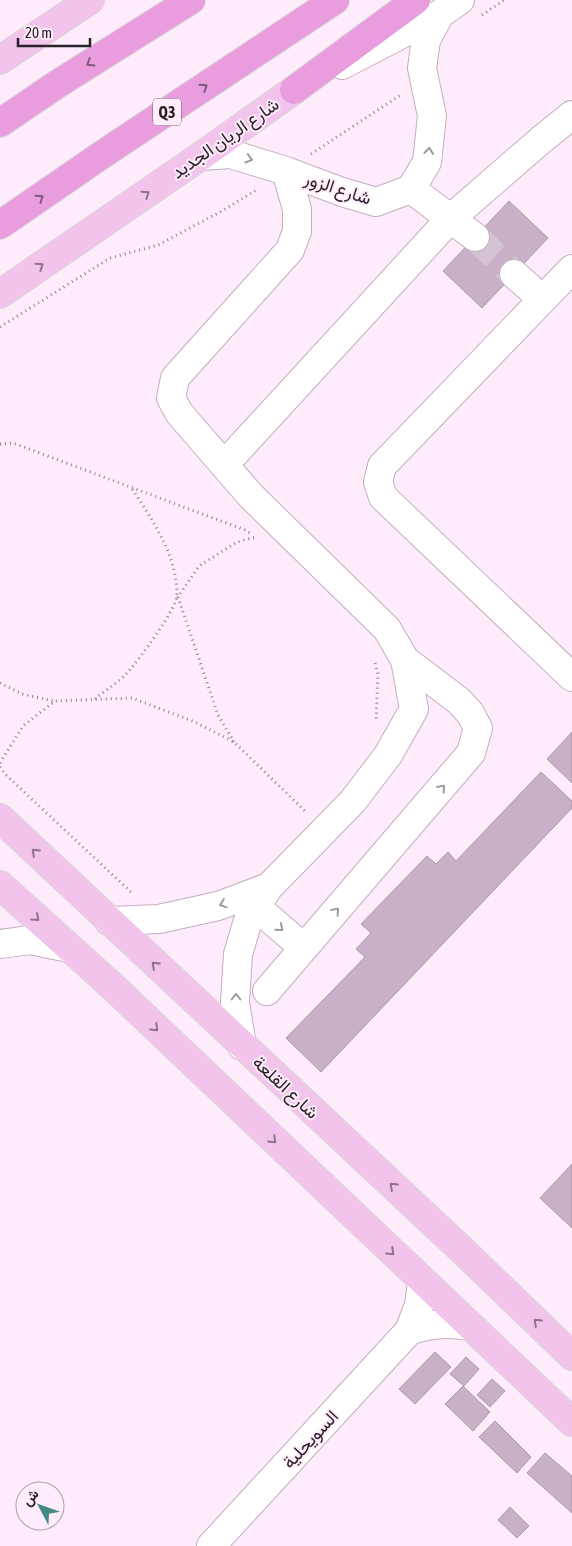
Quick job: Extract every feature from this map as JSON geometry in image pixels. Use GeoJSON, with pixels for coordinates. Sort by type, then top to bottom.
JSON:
{"type":"FeatureCollection","features":[{"type":"Feature","properties":{"kind":"highway"},"geometry":{"type":"LineString","coordinates":[[0,123],[191,0]]}},
{"type":"Feature","properties":{"kind":"highway","name":"Q3"},"geometry":{"type":"LineString","coordinates":[[0,226],[103,154],[335,0]]}},
{"type":"Feature","properties":{"kind":"highway"},"geometry":{"type":"LineString","coordinates":[[294,90],[416,0]]}},
{"type":"Feature","properties":{"kind":"main road"},"geometry":{"type":"LineString","coordinates":[[0,60],[90,0]]}},
{"type":"Feature","properties":{"kind":"main road","name":"شارع الريان الجديد"},"geometry":{"type":"LineString","coordinates":[[0,294],[294,90]]}},
{"type":"Feature","properties":{"kind":"main road","name":"شارع القلعة"},"geometry":{"type":"LineString","coordinates":[[0,818],[572,1356]]}},
{"type":"Feature","properties":{"kind":"main road"},"geometry":{"type":"LineString","coordinates":[[0,885],[112,986],[422,1282],[572,1422]]}},
{"type":"Feature","properties":{"kind":"street","name":"شارع الريان الجديد"},"geometry":{"type":"LineString","coordinates":[[294,90],[450,7]]}},
{"type":"Feature","properties":{"kind":"street"},"geometry":{"type":"LineString","coordinates":[[450,7],[426,40],[422,68],[432,116],[428,162],[411,189],[475,237]]}},
{"type":"Feature","properties":{"kind":"street"},"geometry":{"type":"LineString","coordinates":[[224,465],[450,219],[572,115]]}},
{"type":"Feature","properties":{"kind":"street","name":"شارع الزور"},"geometry":{"type":"LineString","coordinates":[[201,156],[232,154],[376,202],[411,189]]}},
{"type":"Feature","properties":{"kind":"street"},"geometry":{"type":"LineString","coordinates":[[242,1046],[235,1002],[238,954],[249,917],[262,897],[353,801],[388,755],[414,709],[404,660],[387,629],[251,496],[179,413],[171,398],[175,378],[290,250],[296,231],[297,209],[286,171]]}},
{"type":"Feature","properties":{"kind":"street"},"geometry":{"type":"LineString","coordinates":[[572,269],[382,466],[378,482],[383,498],[572,677]]}},
{"type":"Feature","properties":{"kind":"street"},"geometry":{"type":"LineString","coordinates":[[514,274],[542,299]]}},
{"type":"Feature","properties":{"kind":"street"},"geometry":{"type":"LineString","coordinates":[[266,991],[471,753],[478,728],[470,714],[459,701],[404,660]]}},
{"type":"Feature","properties":{"kind":"street"},"geometry":{"type":"LineString","coordinates":[[109,921],[159,919],[262,897]]}},
{"type":"Feature","properties":{"kind":"street"},"geometry":{"type":"LineString","coordinates":[[262,897],[304,948]]}},
{"type":"Feature","properties":{"kind":"street"},"geometry":{"type":"LineString","coordinates":[[0,944],[30,940],[69,948]]}},
{"type":"Feature","properties":{"kind":"street","name":"السويحلية"},"geometry":{"type":"LineString","coordinates":[[211,1546],[409,1331],[419,1305],[422,1282]]}},
{"type":"Feature","properties":{"kind":"street"},"geometry":{"type":"LineString","coordinates":[[409,1331],[435,1324],[452,1323],[470,1326]]}},
{"type":"Feature","properties":{"kind":"path"},"geometry":{"type":"LineString","coordinates":[[0,444],[13,443],[245,530],[263,542]]}},
{"type":"Feature","properties":{"kind":"path"},"geometry":{"type":"LineString","coordinates":[[130,487],[152,519],[166,545],[178,597],[218,715],[234,742],[311,816]]}},
{"type":"Feature","properties":{"kind":"path"},"geometry":{"type":"LineString","coordinates":[[94,699],[127,674],[157,634],[178,597],[199,566],[237,542],[256,537],[274,518]]}},
{"type":"Feature","properties":{"kind":"path"},"geometry":{"type":"LineString","coordinates":[[372,655],[378,674],[376,724]]}},
{"type":"Feature","properties":{"kind":"path"},"geometry":{"type":"LineString","coordinates":[[0,683],[22,694],[55,702],[132,698],[195,722],[234,742]]}},
{"type":"Feature","properties":{"kind":"path"},"geometry":{"type":"LineString","coordinates":[[0,763],[24,726],[55,702]]}},
{"type":"Feature","properties":{"kind":"path"},"geometry":{"type":"LineString","coordinates":[[0,767],[5,774],[159,919]]}},
{"type":"Feature","properties":{"kind":"building"},"geometry":{"type":"Polygon","coordinates":[[[509,201],[548,238],[482,308],[443,271],[509,201]]]}},
{"type":"Feature","properties":{"kind":"building"},"geometry":{"type":"Polygon","coordinates":[[[572,732],[572,783],[547,759],[572,732]]]}},
{"type":"Feature","properties":{"kind":"building"},"geometry":{"type":"Polygon","coordinates":[[[541,772],[572,801],[572,808],[321,1072],[286,1038],[365,957],[356,949],[371,933],[361,924],[427,856],[436,864],[448,852],[456,861],[541,772]]]}},
{"type":"Feature","properties":{"kind":"building"},"geometry":{"type":"Polygon","coordinates":[[[572,1164],[572,1228],[540,1198],[572,1164]]]}},
{"type":"Feature","properties":{"kind":"building"},"geometry":{"type":"Polygon","coordinates":[[[435,1352],[451,1367],[415,1404],[399,1389],[435,1352]]]}},
{"type":"Feature","properties":{"kind":"building"},"geometry":{"type":"Polygon","coordinates":[[[466,1357],[479,1369],[464,1386],[450,1374],[466,1357]]]}},
{"type":"Feature","properties":{"kind":"building"},"geometry":{"type":"Polygon","coordinates":[[[492,1379],[505,1391],[490,1407],[477,1395],[492,1379]]]}},
{"type":"Feature","properties":{"kind":"building"},"geometry":{"type":"Polygon","coordinates":[[[463,1386],[490,1412],[473,1431],[445,1404],[463,1386]]]}},
{"type":"Feature","properties":{"kind":"building"},"geometry":{"type":"Polygon","coordinates":[[[495,1421],[531,1457],[517,1473],[479,1437],[495,1421]]]}},
{"type":"Feature","properties":{"kind":"building"},"geometry":{"type":"Polygon","coordinates":[[[545,1453],[572,1476],[572,1513],[527,1473],[545,1453]]]}},
{"type":"Feature","properties":{"kind":"building"},"geometry":{"type":"Polygon","coordinates":[[[510,1507],[529,1526],[517,1538],[498,1520],[510,1507]]]}},
{"type":"Feature","properties":{"kind":"tunnel"},"geometry":{"type":"LineString","coordinates":[[475,237],[514,274]]}}]}
